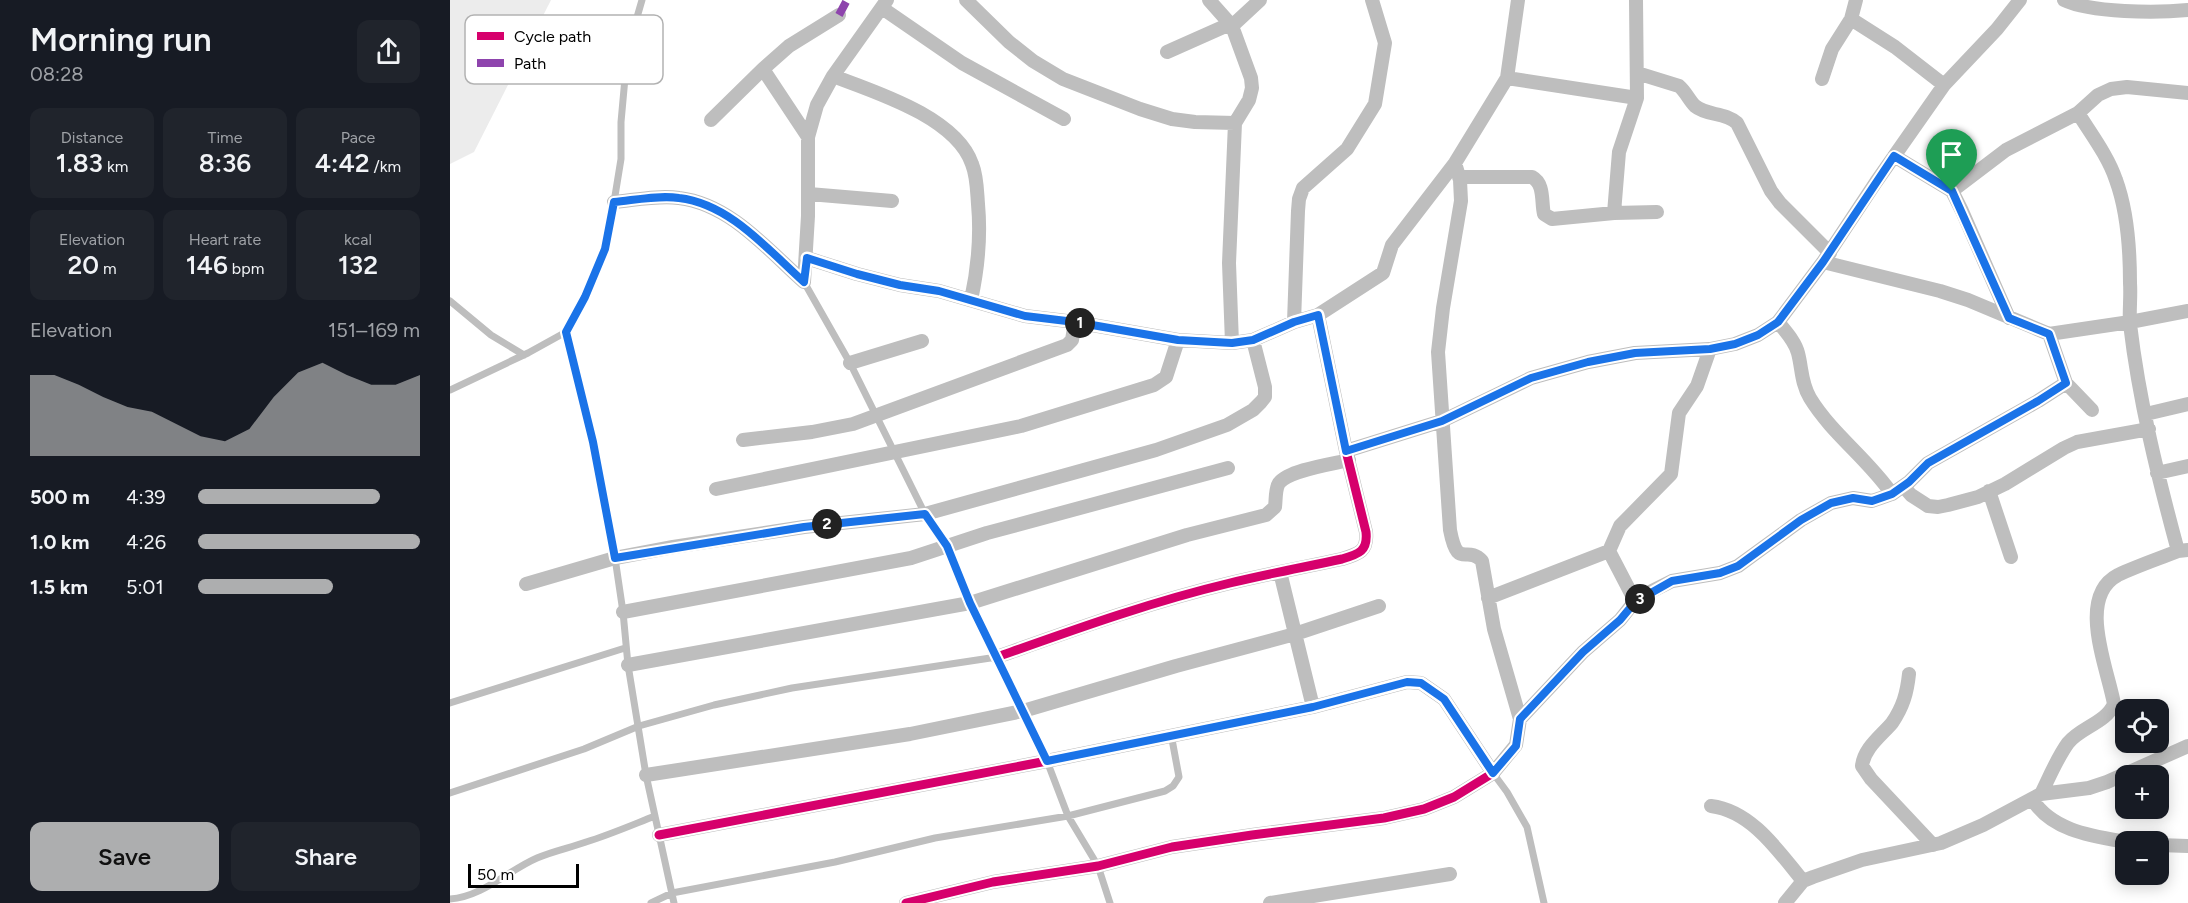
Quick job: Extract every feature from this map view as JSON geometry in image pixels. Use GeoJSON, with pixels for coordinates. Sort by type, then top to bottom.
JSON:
{"type":"FeatureCollection","features":[{"type":"Feature","properties":{"kind":"street"},"geometry":{"type":"LineString","coordinates":[[966,0],[1033,61],[1064,79],[1172,119],[1235,123]]}},
{"type":"Feature","properties":{"kind":"street"},"geometry":{"type":"LineString","coordinates":[[1209,0],[1231,25],[1246,63],[1252,88],[1249,100],[1235,123],[1229,263],[1232,343]]}},
{"type":"Feature","properties":{"kind":"street"},"geometry":{"type":"LineString","coordinates":[[1167,52],[1231,25],[1260,0]]}},
{"type":"Feature","properties":{"kind":"street"},"geometry":{"type":"LineString","coordinates":[[1294,322],[1298,212],[1303,188],[1347,149],[1375,104],[1385,43],[1372,0]]}},
{"type":"Feature","properties":{"kind":"street"},"geometry":{"type":"LineString","coordinates":[[807,258],[857,274],[900,285],[939,291],[1025,316],[1075,322],[1178,340],[1232,343],[1253,340],[1294,322],[1318,315],[1383,273],[1387,268],[1392,244],[1457,170],[1507,78],[1518,0]]}},
{"type":"Feature","properties":{"kind":"street"},"geometry":{"type":"LineString","coordinates":[[1614,213],[1619,152],[1637,98],[1636,0]]}},
{"type":"Feature","properties":{"kind":"street"},"geometry":{"type":"LineString","coordinates":[[1822,79],[1832,49],[1851,19],[1856,0]]}},
{"type":"Feature","properties":{"kind":"street"},"geometry":{"type":"LineString","coordinates":[[628,665],[970,603],[1187,535],[1266,515],[1275,507],[1277,488],[1282,480],[1442,421],[1531,378],[1588,362],[1635,353],[1710,349],[1735,344],[1758,335],[1778,322],[1826,257],[1944,84],[1997,29],[2020,0]]}},
{"type":"Feature","properties":{"kind":"street"},"geometry":{"type":"LineString","coordinates":[[2064,0],[2074,5],[2117,9],[2188,10]]}},
{"type":"Feature","properties":{"kind":"street"},"geometry":{"type":"LineString","coordinates":[[804,282],[809,194],[808,137],[817,105],[833,76],[885,4],[962,63],[1064,119]]}},
{"type":"Feature","properties":{"kind":"street"},"geometry":{"type":"LineString","coordinates":[[711,120],[789,46],[838,15]]}},
{"type":"Feature","properties":{"kind":"street"},"geometry":{"type":"LineString","coordinates":[[1851,19],[1896,47],[1944,84]]}},
{"type":"Feature","properties":{"kind":"street"},"geometry":{"type":"LineString","coordinates":[[764,69],[808,137]]}},
{"type":"Feature","properties":{"kind":"street"},"geometry":{"type":"LineString","coordinates":[[1637,73],[1679,86],[1685,90],[1696,106],[1731,117],[1737,123],[1771,191],[1826,257],[1968,300],[2049,334],[2188,311]]}},
{"type":"Feature","properties":{"kind":"street"},"geometry":{"type":"LineString","coordinates":[[833,76],[918,111],[952,136],[966,152],[976,178],[980,231],[971,300]]}},
{"type":"Feature","properties":{"kind":"street"},"geometry":{"type":"LineString","coordinates":[[1507,78],[1637,98]]}},
{"type":"Feature","properties":{"kind":"street"},"geometry":{"type":"LineString","coordinates":[[1952,191],[2006,150],[2078,112],[2098,95],[2111,89],[2127,87],[2188,93]]}},
{"type":"Feature","properties":{"kind":"street"},"geometry":{"type":"LineString","coordinates":[[2037,796],[2067,744],[2083,729],[2110,712],[2114,704],[2096,625],[2097,605],[2102,589],[2116,576],[2183,550],[2157,473],[2146,414],[2130,322],[2130,281],[2124,211],[2116,179],[2078,112]]}},
{"type":"Feature","properties":{"kind":"street"},"geometry":{"type":"LineString","coordinates":[[1894,156],[1952,191],[2009,318]]}},
{"type":"Feature","properties":{"kind":"street"},"geometry":{"type":"LineString","coordinates":[[1457,170],[1536,179],[1541,189],[1545,214],[1552,219],[1614,213],[1657,212]]}},
{"type":"Feature","properties":{"kind":"street"},"geometry":{"type":"LineString","coordinates":[[906,903],[993,882],[1098,866],[1172,847],[1384,818],[1424,808],[1454,797],[1493,773],[1516,746],[1520,719],[1494,629],[1482,561],[1477,556],[1460,555],[1453,544],[1438,352],[1461,201],[1457,170]]}},
{"type":"Feature","properties":{"kind":"street"},"geometry":{"type":"LineString","coordinates":[[809,194],[892,201]]}},
{"type":"Feature","properties":{"kind":"street"},"geometry":{"type":"LineString","coordinates":[[614,202],[677,197],[700,202],[738,223],[804,282]]}},
{"type":"Feature","properties":{"kind":"street"},"geometry":{"type":"LineString","coordinates":[[997,657],[1122,614],[1230,583],[1342,559],[1362,550],[1367,542],[1366,532],[1347,455],[1318,315]]}},
{"type":"Feature","properties":{"kind":"street"},"geometry":{"type":"LineString","coordinates":[[743,440],[841,426],[876,414],[1067,345],[1072,340],[1075,322]]}},
{"type":"Feature","properties":{"kind":"street"},"geometry":{"type":"LineString","coordinates":[[1778,322],[1795,345],[1801,376],[1809,397],[1898,490],[1928,506],[1938,507],[1978,497],[2077,442],[2149,429]]}},
{"type":"Feature","properties":{"kind":"street"},"geometry":{"type":"LineString","coordinates":[[2049,334],[2066,383],[2092,410]]}},
{"type":"Feature","properties":{"kind":"street"},"geometry":{"type":"LineString","coordinates":[[716,489],[1021,426],[1154,385],[1166,377],[1178,340]]}},
{"type":"Feature","properties":{"kind":"street"},"geometry":{"type":"LineString","coordinates":[[526,584],[615,558],[804,527],[925,514],[1015,487],[1156,450],[1227,425],[1253,410],[1265,397],[1265,387],[1253,340]]}},
{"type":"Feature","properties":{"kind":"street"},"geometry":{"type":"LineString","coordinates":[[850,363],[922,341]]}},
{"type":"Feature","properties":{"kind":"street"},"geometry":{"type":"LineString","coordinates":[[1488,598],[1609,551],[1620,526],[1671,474],[1679,412],[1696,386],[1710,349]]}},
{"type":"Feature","properties":{"kind":"street"},"geometry":{"type":"LineString","coordinates":[[1520,719],[1583,652],[1620,620],[1635,602],[1672,581],[1720,573],[1738,566],[1801,520],[1831,503],[1853,498],[1872,501],[1898,490],[1928,463],[2066,383]]}},
{"type":"Feature","properties":{"kind":"street"},"geometry":{"type":"LineString","coordinates":[[2146,414],[2188,404]]}},
{"type":"Feature","properties":{"kind":"street"},"geometry":{"type":"LineString","coordinates":[[2157,473],[2188,466]]}},
{"type":"Feature","properties":{"kind":"street"},"geometry":{"type":"LineString","coordinates":[[623,612],[911,558],[987,532],[1228,468]]}},
{"type":"Feature","properties":{"kind":"street"},"geometry":{"type":"LineString","coordinates":[[1989,491],[2011,557]]}},
{"type":"Feature","properties":{"kind":"street"},"geometry":{"type":"LineString","coordinates":[[1609,551],[1635,602]]}},
{"type":"Feature","properties":{"kind":"street"},"geometry":{"type":"LineString","coordinates":[[1280,572],[1313,707]]}},
{"type":"Feature","properties":{"kind":"street"},"geometry":{"type":"LineString","coordinates":[[646,775],[910,734],[1023,711],[1295,634],[1379,606]]}},
{"type":"Feature","properties":{"kind":"street"},"geometry":{"type":"LineString","coordinates":[[1909,674],[1907,695],[1902,706],[1893,722],[1868,751],[1862,766],[1871,779],[1933,845]]}},
{"type":"Feature","properties":{"kind":"street"},"geometry":{"type":"LineString","coordinates":[[659,835],[1047,761],[1313,707],[1407,682],[1421,683],[1444,699],[1493,773]]}},
{"type":"Feature","properties":{"kind":"street"},"geometry":{"type":"LineString","coordinates":[[1785,903],[1803,881],[1862,860],[1933,845],[1983,825],[2037,796],[2089,788],[2188,746]]}},
{"type":"Feature","properties":{"kind":"street"},"geometry":{"type":"LineString","coordinates":[[2037,796],[2048,818],[2067,828],[2115,839]]}},
{"type":"Feature","properties":{"kind":"street"},"geometry":{"type":"LineString","coordinates":[[1711,806],[1742,816],[1803,881]]}},
{"type":"Feature","properties":{"kind":"street"},"geometry":{"type":"LineString","coordinates":[[2169,845],[2188,846]]}},
{"type":"Feature","properties":{"kind":"street"},"geometry":{"type":"LineString","coordinates":[[1270,903],[1450,874]]}},
{"type":"Feature","properties":{"kind":"lane"},"geometry":{"type":"LineString","coordinates":[[638,15],[642,0]]}},
{"type":"Feature","properties":{"kind":"lane"},"geometry":{"type":"LineString","coordinates":[[450,390],[566,332],[585,297],[605,249],[621,159],[624,84]]}},
{"type":"Feature","properties":{"kind":"lane"},"geometry":{"type":"LineString","coordinates":[[804,282],[850,363],[925,514],[947,546],[970,603],[1047,761],[1068,816],[1098,866],[1110,903]]}},
{"type":"Feature","properties":{"kind":"lane"},"geometry":{"type":"LineString","coordinates":[[450,301],[491,335],[524,355]]}},
{"type":"Feature","properties":{"kind":"lane"},"geometry":{"type":"LineString","coordinates":[[566,332],[593,442],[615,558],[628,665],[646,775],[674,903]]}},
{"type":"Feature","properties":{"kind":"lane"},"geometry":{"type":"LineString","coordinates":[[450,703],[626,648]]}},
{"type":"Feature","properties":{"kind":"lane"},"geometry":{"type":"LineString","coordinates":[[450,793],[584,749],[639,726],[714,705],[792,688],[997,657]]}},
{"type":"Feature","properties":{"kind":"lane"},"geometry":{"type":"LineString","coordinates":[[651,903],[672,893],[835,862],[935,838],[1068,816],[1165,790],[1173,786],[1179,777],[1171,734]]}},
{"type":"Feature","properties":{"kind":"lane"},"geometry":{"type":"LineString","coordinates":[[1493,773],[1527,827],[1544,903]]}},
{"type":"Feature","properties":{"kind":"lane"},"geometry":{"type":"LineString","coordinates":[[450,898],[469,895],[559,849],[586,842],[655,816]]}},
{"type":"Feature","properties":{"kind":"shaded area"},"geometry":{"type":"Polygon","coordinates":[[[450,0],[551,0],[543,15],[465,15],[465,84],[508,84],[474,152],[450,164],[450,0]]]}},
{"type":"Feature","properties":{"kind":"marked path"},"geometry":{"type":"LineString","coordinates":[[839,15],[847,0]]}},
{"type":"Feature","properties":{"kind":"cycle path"},"geometry":{"type":"LineString","coordinates":[[807,258],[857,274],[900,285],[939,291],[1025,316],[1075,322],[1178,340],[1232,343],[1253,340],[1294,322],[1318,315],[1346,451],[1366,532],[1364,548],[1342,559],[1244,580],[1171,599],[997,657]]}},
{"type":"Feature","properties":{"kind":"cycle path"},"geometry":{"type":"LineString","coordinates":[[659,835],[1047,761],[1313,707],[1407,682],[1421,683],[1444,699],[1493,773],[1454,797],[1424,809],[1384,818],[1172,847],[1098,866],[993,882],[906,903]]}},
{"type":"Feature","properties":{"kind":"route"},"geometry":{"type":"LineString","coordinates":[[1894,156],[1952,191],[2009,318],[2049,334],[2066,383],[1928,463],[1909,482],[1892,494],[1872,501],[1853,498],[1831,503],[1801,520],[1738,566],[1720,573],[1672,581],[1635,602],[1620,620],[1583,652],[1520,719],[1516,746],[1493,773],[1444,699],[1421,683],[1407,682],[1313,707],[1047,761],[970,603],[947,546],[925,514],[804,527],[615,558],[593,442],[566,332],[585,297],[605,249],[614,202],[677,197],[700,202],[738,223],[804,282],[807,258],[857,274],[900,285],[939,291],[1025,316],[1209,343],[1253,340],[1294,322],[1318,315],[1346,451],[1442,421],[1531,378],[1588,362],[1635,353],[1710,349],[1735,344],[1758,335],[1778,322],[1823,262],[1894,156]]}}]}
